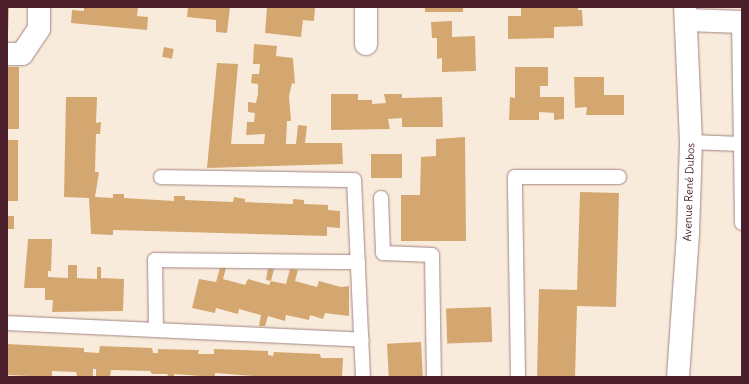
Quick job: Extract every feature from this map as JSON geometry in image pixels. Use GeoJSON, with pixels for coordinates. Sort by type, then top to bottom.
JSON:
{"type":"FeatureCollection","features":[{"type":"Feature","properties":{"kind":"street"},"geometry":{"type":"LineString","coordinates":[[7,54],[22,54],[39,29],[39,7]]}},
{"type":"Feature","properties":{"kind":"street"},"geometry":{"type":"LineString","coordinates":[[366,7],[366,44]]}},
{"type":"Feature","properties":{"kind":"street"},"geometry":{"type":"LineString","coordinates":[[686,13],[740,22]]}},
{"type":"Feature","properties":{"kind":"street","name":"Avenue René Dubos"},"geometry":{"type":"LineString","coordinates":[[678,377],[688,233],[690,142],[686,13]]}},
{"type":"Feature","properties":{"kind":"lane"},"geometry":{"type":"LineString","coordinates":[[740,22],[742,223]]}},
{"type":"Feature","properties":{"kind":"lane"},"geometry":{"type":"LineString","coordinates":[[690,142],[741,144]]}},
{"type":"Feature","properties":{"kind":"lane"},"geometry":{"type":"LineString","coordinates":[[161,177],[354,180],[364,377]]}},
{"type":"Feature","properties":{"kind":"lane"},"geometry":{"type":"LineString","coordinates":[[518,377],[515,177],[620,177]]}},
{"type":"Feature","properties":{"kind":"lane"},"geometry":{"type":"LineString","coordinates":[[381,198],[383,253],[432,255],[434,377]]}},
{"type":"Feature","properties":{"kind":"lane"},"geometry":{"type":"LineString","coordinates":[[156,330],[155,260],[358,262]]}},
{"type":"Feature","properties":{"kind":"lane"},"geometry":{"type":"LineString","coordinates":[[7,323],[362,340]]}},
{"type":"Feature","properties":{"kind":"building"},"geometry":{"type":"Polygon","coordinates":[[[7,7],[9,7],[8,34],[7,34],[7,7]]]}},
{"type":"Feature","properties":{"kind":"building"},"geometry":{"type":"Polygon","coordinates":[[[84,7],[138,7],[137,16],[148,17],[147,30],[71,23],[72,10],[84,11],[84,7]]]}},
{"type":"Feature","properties":{"kind":"building"},"geometry":{"type":"Polygon","coordinates":[[[188,7],[230,7],[227,33],[216,32],[216,20],[187,17],[188,7]]]}},
{"type":"Feature","properties":{"kind":"building"},"geometry":{"type":"Polygon","coordinates":[[[267,7],[315,7],[314,21],[303,20],[301,37],[265,33],[267,7]]]}},
{"type":"Feature","properties":{"kind":"building"},"geometry":{"type":"Polygon","coordinates":[[[425,7],[463,7],[463,12],[425,12],[425,7]]]}},
{"type":"Feature","properties":{"kind":"building"},"geometry":{"type":"Polygon","coordinates":[[[521,7],[578,7],[578,10],[582,10],[583,26],[554,27],[554,38],[508,39],[508,16],[521,16],[521,7]]]}},
{"type":"Feature","properties":{"kind":"building"},"geometry":{"type":"Polygon","coordinates":[[[452,21],[452,37],[475,36],[476,71],[442,72],[442,58],[437,59],[437,38],[432,38],[431,22],[452,21]]]}},
{"type":"Feature","properties":{"kind":"building"},"geometry":{"type":"Polygon","coordinates":[[[254,44],[277,46],[276,56],[293,58],[295,84],[292,83],[289,96],[291,121],[287,121],[286,144],[296,144],[298,125],[307,126],[305,143],[342,143],[343,164],[207,168],[217,63],[238,64],[231,144],[264,144],[265,134],[246,135],[247,122],[254,122],[255,113],[248,112],[248,102],[256,103],[258,94],[258,84],[251,83],[252,74],[259,74],[260,64],[253,64],[254,44]]]}},
{"type":"Feature","properties":{"kind":"building"},"geometry":{"type":"Polygon","coordinates":[[[164,47],[174,49],[172,59],[162,57],[164,47]]]}},
{"type":"Feature","properties":{"kind":"building"},"geometry":{"type":"Polygon","coordinates":[[[7,67],[19,67],[19,129],[7,129],[7,67]]]}},
{"type":"Feature","properties":{"kind":"building"},"geometry":{"type":"Polygon","coordinates":[[[515,67],[548,67],[548,86],[540,86],[540,97],[564,97],[564,119],[554,120],[554,113],[539,112],[539,120],[509,120],[510,97],[515,98],[515,67]]]}},
{"type":"Feature","properties":{"kind":"building"},"geometry":{"type":"Polygon","coordinates":[[[574,77],[604,77],[604,95],[624,95],[624,115],[586,115],[587,107],[575,108],[574,77]]]}},
{"type":"Feature","properties":{"kind":"building"},"geometry":{"type":"Polygon","coordinates":[[[331,94],[358,94],[358,100],[372,100],[372,104],[386,103],[384,94],[402,94],[402,98],[442,97],[443,127],[402,127],[402,118],[388,119],[390,129],[331,130],[331,94]]]}},
{"type":"Feature","properties":{"kind":"building"},"geometry":{"type":"Polygon","coordinates":[[[66,97],[97,97],[96,123],[101,122],[100,134],[96,134],[95,172],[99,172],[95,197],[113,198],[113,194],[124,194],[124,198],[174,201],[174,196],[185,196],[185,200],[233,202],[234,197],[245,199],[245,202],[293,204],[293,199],[304,200],[304,204],[328,205],[328,210],[340,211],[340,228],[327,227],[327,236],[113,230],[113,235],[91,234],[89,198],[64,197],[66,97]]]}},
{"type":"Feature","properties":{"kind":"building"},"geometry":{"type":"Polygon","coordinates":[[[465,137],[466,241],[401,241],[401,195],[420,195],[421,157],[436,156],[436,139],[465,137]]]}},
{"type":"Feature","properties":{"kind":"building"},"geometry":{"type":"Polygon","coordinates":[[[7,140],[18,140],[18,201],[7,201],[7,140]]]}},
{"type":"Feature","properties":{"kind":"building"},"geometry":{"type":"Polygon","coordinates":[[[371,154],[402,154],[402,178],[371,178],[371,154]]]}},
{"type":"Feature","properties":{"kind":"building"},"geometry":{"type":"Polygon","coordinates":[[[580,192],[619,193],[616,307],[577,306],[575,377],[537,377],[539,289],[577,290],[580,192]]]}},
{"type":"Feature","properties":{"kind":"building"},"geometry":{"type":"Polygon","coordinates":[[[7,216],[14,216],[14,229],[7,229],[7,216]]]}},
{"type":"Feature","properties":{"kind":"building"},"geometry":{"type":"Polygon","coordinates":[[[28,239],[52,239],[51,271],[48,271],[48,277],[68,278],[68,265],[77,265],[77,278],[97,279],[97,267],[101,267],[101,278],[124,279],[123,311],[52,312],[53,300],[45,300],[45,288],[24,288],[28,239]]]}},
{"type":"Feature","properties":{"kind":"building"},"geometry":{"type":"Polygon","coordinates":[[[220,268],[226,268],[223,279],[245,285],[248,279],[269,285],[271,281],[286,284],[290,269],[298,270],[295,281],[317,287],[319,281],[341,287],[349,286],[349,316],[325,313],[323,319],[310,315],[309,320],[286,315],[285,321],[268,316],[265,326],[259,326],[261,315],[239,309],[238,314],[216,308],[215,313],[192,308],[199,279],[216,282],[220,268]]]}},
{"type":"Feature","properties":{"kind":"building"},"geometry":{"type":"Polygon","coordinates":[[[268,268],[274,269],[271,281],[266,280],[268,268]]]}},
{"type":"Feature","properties":{"kind":"building"},"geometry":{"type":"Polygon","coordinates":[[[491,307],[492,342],[447,344],[446,309],[491,307]]]}},
{"type":"Feature","properties":{"kind":"building"},"geometry":{"type":"Polygon","coordinates":[[[421,342],[423,377],[389,377],[387,344],[421,342]]]}},
{"type":"Feature","properties":{"kind":"building"},"geometry":{"type":"Polygon","coordinates":[[[7,344],[84,348],[84,352],[99,353],[100,346],[152,348],[153,353],[158,353],[158,349],[199,350],[198,354],[214,354],[214,349],[268,351],[268,355],[273,356],[274,352],[320,354],[321,358],[343,358],[342,377],[266,377],[215,373],[215,377],[174,374],[174,377],[167,377],[168,374],[152,374],[150,371],[111,370],[110,377],[96,377],[96,369],[93,369],[93,377],[77,376],[76,372],[52,371],[52,377],[7,375],[7,344]]]}}]}
